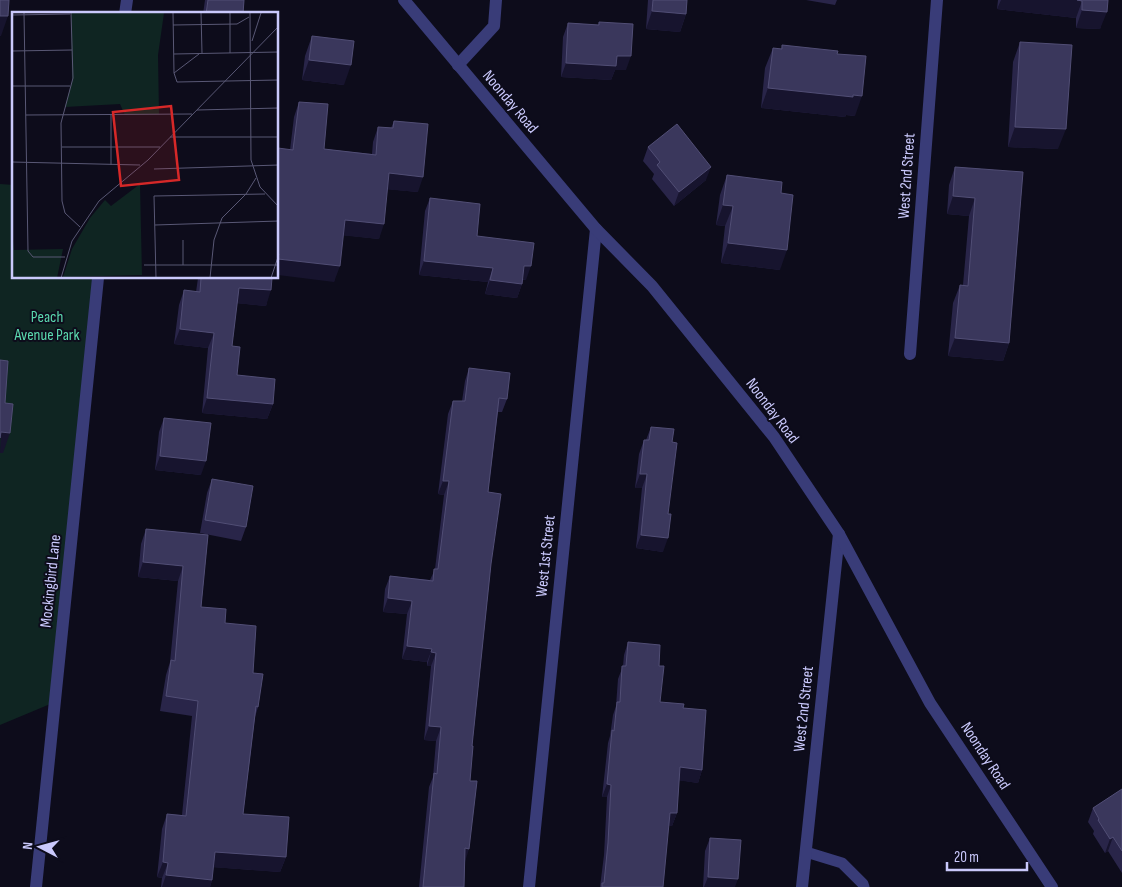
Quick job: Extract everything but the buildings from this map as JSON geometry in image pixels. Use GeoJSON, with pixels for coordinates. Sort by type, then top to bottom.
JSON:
{"type":"FeatureCollection","features":[{"type":"Feature","properties":{"kind":"street","name":"Noonday Road"},"geometry":{"type":"LineString","coordinates":[[404,0],[596,229],[652,286],[774,437],[839,534],[930,703],[1052,887]]}},
{"type":"Feature","properties":{"kind":"street"},"geometry":{"type":"LineString","coordinates":[[458,65],[494,26],[496,0]]}},
{"type":"Feature","properties":{"kind":"street","name":"West 2nd Street"},"geometry":{"type":"LineString","coordinates":[[910,354],[937,0]]}},
{"type":"Feature","properties":{"kind":"street","name":"West 1st Street"},"geometry":{"type":"LineString","coordinates":[[529,887],[596,229]]}},
{"type":"Feature","properties":{"kind":"street","name":"Mockingbird Lane"},"geometry":{"type":"LineString","coordinates":[[36,887],[98,279]]}},
{"type":"Feature","properties":{"kind":"street","name":"West 2nd Street"},"geometry":{"type":"LineString","coordinates":[[802,887],[839,534]]}},
{"type":"Feature","properties":{"kind":"lane"},"geometry":{"type":"LineString","coordinates":[[806,852],[842,863],[864,887]]}},
{"type":"Feature","properties":{"kind":"green space","name":"Peach Avenue Park"},"geometry":{"type":"Polygon","coordinates":[[[0,184],[12,185],[12,279],[98,279],[55,702],[0,725],[0,184]]]}}]}
